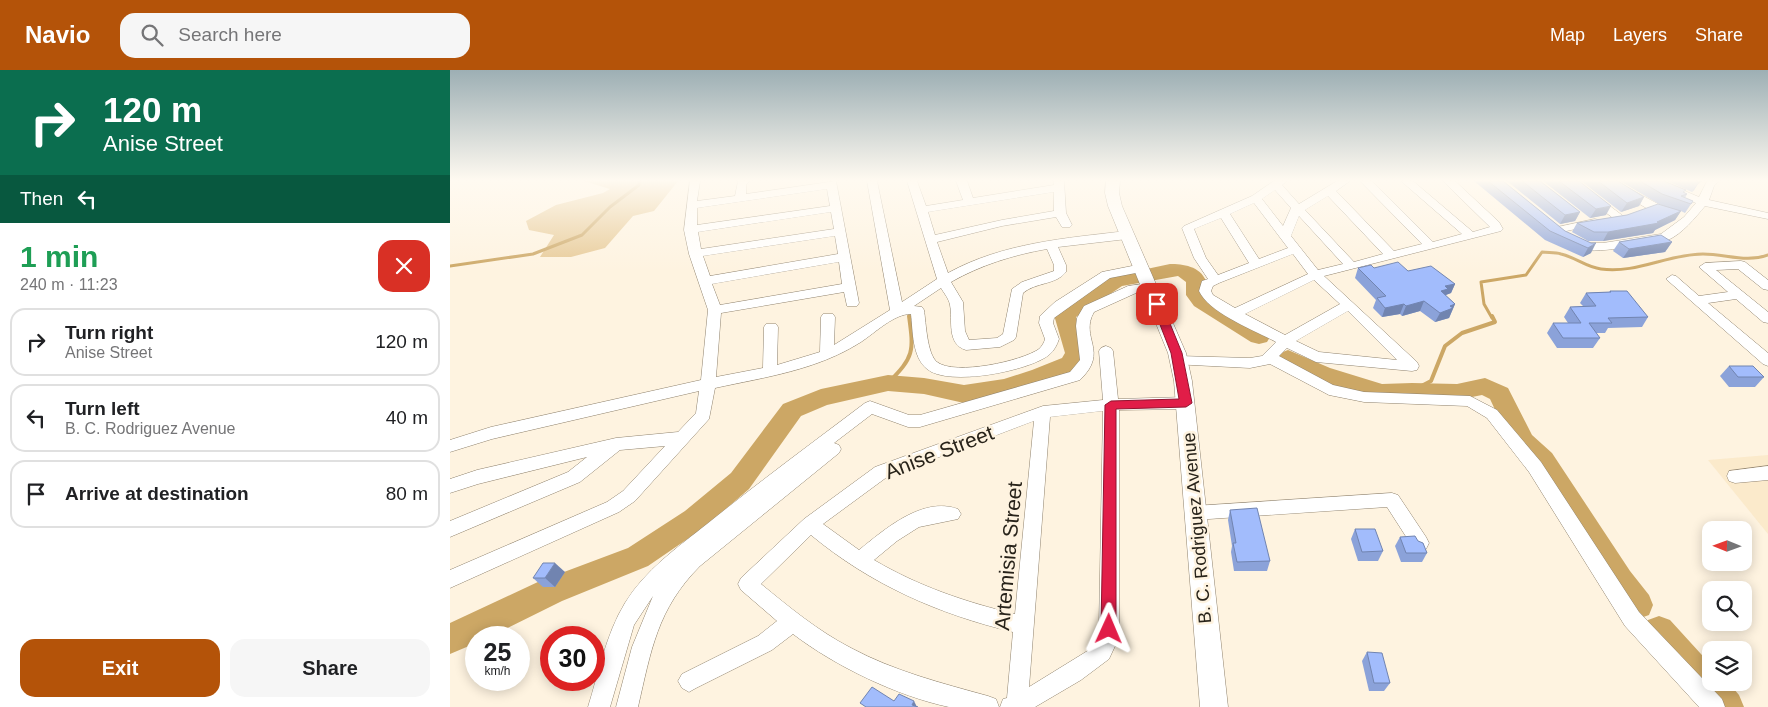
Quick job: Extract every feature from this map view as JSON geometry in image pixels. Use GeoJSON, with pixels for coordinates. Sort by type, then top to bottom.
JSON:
{"type":"FeatureCollection","features":[{"type":"Feature","properties":{"kind":"street"},"geometry":{"type":"LineString","coordinates":[[450,579],[613,507],[629,496],[703,415],[715,310],[695,254],[690,230],[692,211]]}},
{"type":"Feature","properties":{"kind":"street"},"geometry":{"type":"LineString","coordinates":[[690,230],[818,211]]}},
{"type":"Feature","properties":{"kind":"street"},"geometry":{"type":"LineString","coordinates":[[836,211],[852,303]]}},
{"type":"Feature","properties":{"kind":"street"},"geometry":{"type":"LineString","coordinates":[[878,211],[897,310]]}},
{"type":"Feature","properties":{"kind":"street"},"geometry":{"type":"LineString","coordinates":[[921,211],[948,292],[956,302],[959,336],[962,343],[971,345],[1005,340],[1011,333],[1017,292],[1028,284],[1052,277],[1060,272],[1060,265],[1051,244]]}},
{"type":"Feature","properties":{"kind":"street","name":"B. C. Rodriguez Avenue"},"geometry":{"type":"LineString","coordinates":[[1117,211],[1146,278],[1178,361],[1186,403],[1194,513],[1214,707]]}},
{"type":"Feature","properties":{"kind":"street"},"geometry":{"type":"LineString","coordinates":[[1215,280],[1200,258],[1188,228],[1225,211]]}},
{"type":"Feature","properties":{"kind":"street"},"geometry":{"type":"LineString","coordinates":[[1265,211],[1315,275],[1412,366],[1316,357],[1234,314],[1208,297],[1205,288],[1215,280],[1294,249]]}},
{"type":"Feature","properties":{"kind":"street"},"geometry":{"type":"LineString","coordinates":[[1285,237],[1292,216],[1297,211]]}},
{"type":"Feature","properties":{"kind":"street"},"geometry":{"type":"LineString","coordinates":[[1301,211],[1351,266]]}},
{"type":"Feature","properties":{"kind":"street"},"geometry":{"type":"LineString","coordinates":[[1349,211],[1392,256]]}},
{"type":"Feature","properties":{"kind":"street"},"geometry":{"type":"LineString","coordinates":[[1394,211],[1431,246]]}},
{"type":"Feature","properties":{"kind":"street"},"geometry":{"type":"LineString","coordinates":[[1441,211],[1471,236]]}},
{"type":"Feature","properties":{"kind":"street"},"geometry":{"type":"LineString","coordinates":[[1234,314],[1315,275],[1495,230],[1497,227],[1479,211]]}},
{"type":"Feature","properties":{"kind":"street"},"geometry":{"type":"LineString","coordinates":[[1610,211],[1621,219]]}},
{"type":"Feature","properties":{"kind":"street"},"geometry":{"type":"LineString","coordinates":[[1643,211],[1621,219],[1583,220],[1554,227],[1586,247],[1603,247],[1665,237],[1695,211]]}},
{"type":"Feature","properties":{"kind":"street"},"geometry":{"type":"LineString","coordinates":[[1663,211],[1688,219]]}},
{"type":"Feature","properties":{"kind":"street"},"geometry":{"type":"LineString","coordinates":[[1730,211],[1768,216]]}},
{"type":"Feature","properties":{"kind":"street"},"geometry":{"type":"LineString","coordinates":[[1222,212],[1256,264]]}},
{"type":"Feature","properties":{"kind":"street"},"geometry":{"type":"LineString","coordinates":[[930,240],[1002,222],[1060,213],[1066,225]]}},
{"type":"Feature","properties":{"kind":"street"},"geometry":{"type":"LineString","coordinates":[[695,254],[840,232]]}},
{"type":"Feature","properties":{"kind":"street"},"geometry":{"type":"LineString","coordinates":[[450,446],[491,433],[797,364],[827,354],[847,344],[944,281],[977,264],[1051,244],[1127,235]]}},
{"type":"Feature","properties":{"kind":"street"},"geometry":{"type":"LineString","coordinates":[[705,281],[844,257]]}},
{"type":"Feature","properties":{"kind":"street"},"geometry":{"type":"LineString","coordinates":[[1768,286],[1741,265],[1705,267],[1768,319]]}},
{"type":"Feature","properties":{"kind":"street"},"geometry":{"type":"LineString","coordinates":[[897,310],[917,310],[925,358],[932,367],[944,373],[985,370],[1024,361],[1041,354],[1049,348],[1052,340],[1046,322],[1047,316],[1106,275],[1146,278]]}},
{"type":"Feature","properties":{"kind":"street"},"geometry":{"type":"LineString","coordinates":[[875,409],[908,421],[920,421],[1075,376],[1084,369],[1088,362],[1082,324],[1084,315],[1089,309],[1133,289],[1146,278]]}},
{"type":"Feature","properties":{"kind":"street"},"geometry":{"type":"LineString","coordinates":[[1672,279],[1768,361]]}},
{"type":"Feature","properties":{"kind":"street"},"geometry":{"type":"LineString","coordinates":[[715,310],[849,287]]}},
{"type":"Feature","properties":{"kind":"street"},"geometry":{"type":"LineString","coordinates":[[1697,300],[1740,295]]}},
{"type":"Feature","properties":{"kind":"street"},"geometry":{"type":"LineString","coordinates":[[1178,361],[1260,362],[1271,358],[1285,341],[1349,305]]}},
{"type":"Feature","properties":{"kind":"street"},"geometry":{"type":"LineString","coordinates":[[827,354],[828,317]]}},
{"type":"Feature","properties":{"kind":"street"},"geometry":{"type":"LineString","coordinates":[[770,371],[771,327]]}},
{"type":"Feature","properties":{"kind":"street"},"geometry":{"type":"LineString","coordinates":[[1014,706],[1092,661],[1104,649],[1107,640],[1109,629],[1111,405],[1106,351]]}},
{"type":"Feature","properties":{"kind":"street"},"geometry":{"type":"LineString","coordinates":[[1271,358],[1329,390],[1364,397],[1470,400],[1492,414],[1535,466],[1632,619],[1714,707]]}},
{"type":"Feature","properties":{"kind":"street","name":"Anise Street"},"geometry":{"type":"LineString","coordinates":[[988,707],[907,684],[844,655],[792,622],[748,584],[810,524],[881,472],[1044,412],[1111,405],[1186,403]]}},
{"type":"Feature","properties":{"kind":"street"},"geometry":{"type":"LineString","coordinates":[[599,707],[627,620],[638,600],[651,584],[666,568],[723,522],[875,409]]}},
{"type":"Feature","properties":{"kind":"street"},"geometry":{"type":"LineString","coordinates":[[627,707],[653,614],[675,577],[692,560],[875,409]]}},
{"type":"Feature","properties":{"kind":"street","name":"Artemisia Street"},"geometry":{"type":"LineString","coordinates":[[1014,706],[1024,625],[1044,412]]}},
{"type":"Feature","properties":{"kind":"street"},"geometry":{"type":"LineString","coordinates":[[450,486],[616,444],[683,438]]}},
{"type":"Feature","properties":{"kind":"street"},"geometry":{"type":"LineString","coordinates":[[450,529],[574,477],[616,444]]}},
{"type":"Feature","properties":{"kind":"street"},"geometry":{"type":"LineString","coordinates":[[1735,476],[1768,473]]}},
{"type":"Feature","properties":{"kind":"street"},"geometry":{"type":"LineString","coordinates":[[1194,513],[1392,500],[1420,542]]}},
{"type":"Feature","properties":{"kind":"street"},"geometry":{"type":"LineString","coordinates":[[859,561],[913,520],[926,515],[952,514]]}},
{"type":"Feature","properties":{"kind":"street"},"geometry":{"type":"LineString","coordinates":[[810,524],[832,543],[895,582],[942,603],[983,616],[1024,625]]}},
{"type":"Feature","properties":{"kind":"street"},"geometry":{"type":"LineString","coordinates":[[689,681],[765,643],[792,622]]}},
{"type":"Feature","properties":{"kind":"shaded area"},"geometry":{"type":"Polygon","coordinates":[[[545,211],[654,211],[633,216],[605,248],[571,257],[540,257],[554,235],[529,230],[526,221],[545,211]]]}},
{"type":"Feature","properties":{"kind":"shaded area"},"geometry":{"type":"Polygon","coordinates":[[[1768,455],[1768,534],[1708,460],[1768,455]]]}},
{"type":"Feature","properties":{"kind":"building"},"geometry":{"type":"Polygon","coordinates":[[[1525,211],[1540,211],[1565,231],[1591,243],[1596,243],[1588,248],[1550,231],[1525,211]]]}},
{"type":"Feature","properties":{"kind":"building"},"geometry":{"type":"Polygon","coordinates":[[[1560,211],[1580,212],[1565,215],[1560,211]]]}},
{"type":"Feature","properties":{"kind":"building"},"geometry":{"type":"Polygon","coordinates":[[[1639,211],[1681,211],[1657,222],[1659,223],[1608,232],[1594,232],[1577,223],[1627,215],[1639,211]]]}},
{"type":"Feature","properties":{"kind":"building"},"geometry":{"type":"Polygon","coordinates":[[[1661,235],[1672,242],[1629,249],[1619,242],[1661,235]]]}},
{"type":"Feature","properties":{"kind":"building"},"geometry":{"type":"Polygon","coordinates":[[[1398,262],[1408,271],[1431,266],[1455,284],[1445,286],[1448,289],[1441,291],[1455,304],[1450,306],[1453,308],[1440,313],[1424,301],[1406,306],[1404,304],[1385,308],[1377,298],[1386,296],[1358,268],[1371,265],[1374,268],[1398,262]]]}},
{"type":"Feature","properties":{"kind":"building"},"geometry":{"type":"Polygon","coordinates":[[[1627,291],[1648,317],[1608,318],[1612,323],[1589,323],[1600,338],[1563,338],[1553,323],[1581,323],[1570,307],[1596,306],[1586,293],[1627,291]]]}},
{"type":"Feature","properties":{"kind":"building"},"geometry":{"type":"Polygon","coordinates":[[[1729,366],[1753,366],[1764,377],[1738,377],[1729,366]]]}},
{"type":"Feature","properties":{"kind":"building"},"geometry":{"type":"Polygon","coordinates":[[[1257,508],[1270,561],[1237,562],[1233,543],[1236,543],[1230,510],[1257,508]]]}},
{"type":"Feature","properties":{"kind":"building"},"geometry":{"type":"Polygon","coordinates":[[[1355,529],[1375,529],[1383,551],[1362,552],[1355,529]]]}},
{"type":"Feature","properties":{"kind":"building"},"geometry":{"type":"Polygon","coordinates":[[[1415,536],[1418,541],[1423,543],[1427,553],[1406,553],[1400,537],[1415,536]]]}},
{"type":"Feature","properties":{"kind":"building"},"geometry":{"type":"Polygon","coordinates":[[[543,563],[555,563],[545,578],[533,578],[543,563]]]}},
{"type":"Feature","properties":{"kind":"building"},"geometry":{"type":"Polygon","coordinates":[[[1367,652],[1382,653],[1390,683],[1374,683],[1367,652]]]}},
{"type":"Feature","properties":{"kind":"building"},"geometry":{"type":"Polygon","coordinates":[[[872,687],[894,701],[899,694],[914,701],[912,705],[918,707],[866,707],[860,703],[872,687]]]}},
{"type":"Feature","properties":{"kind":"waterway"},"geometry":{"type":"LineString","coordinates":[[450,266],[533,254],[582,235],[606,211]]}},
{"type":"Feature","properties":{"kind":"waterway"},"geometry":{"type":"LineString","coordinates":[[1492,318],[1484,304],[1481,282],[1526,275],[1542,252],[1559,253],[1596,268],[1614,270],[1627,269],[1690,255],[1711,254],[1736,258],[1768,255]]}},
{"type":"Feature","properties":{"kind":"waterway"},"geometry":{"type":"LineString","coordinates":[[450,639],[551,591],[638,557],[695,519],[740,481],[792,410],[821,398],[888,383],[924,386],[964,394],[1004,387],[1040,376],[1071,363],[1076,353],[1065,315],[1116,281],[1170,270],[1182,270],[1191,275],[1196,281],[1196,295],[1201,301],[1259,337]]}},
{"type":"Feature","properties":{"kind":"waterway"},"geometry":{"type":"LineString","coordinates":[[888,383],[903,367],[910,353],[909,316]]}},
{"type":"Feature","properties":{"kind":"waterway"},"geometry":{"type":"LineString","coordinates":[[1412,391],[1431,381],[1445,346],[1462,333],[1495,322],[1492,316]]}},
{"type":"Feature","properties":{"kind":"waterway"},"geometry":{"type":"LineString","coordinates":[[1288,358],[1322,374],[1382,393],[1412,391],[1457,392],[1485,386],[1500,394],[1522,441],[1543,460],[1619,581],[1638,605]]}},
{"type":"Feature","properties":{"kind":"waterway"},"geometry":{"type":"LineString","coordinates":[[1659,631],[1727,707]]}},
{"type":"Feature","properties":{"kind":"route"},"geometry":{"type":"LineString","coordinates":[[1109,629],[1111,405],[1186,403],[1177,353],[1157,304]]}}]}
